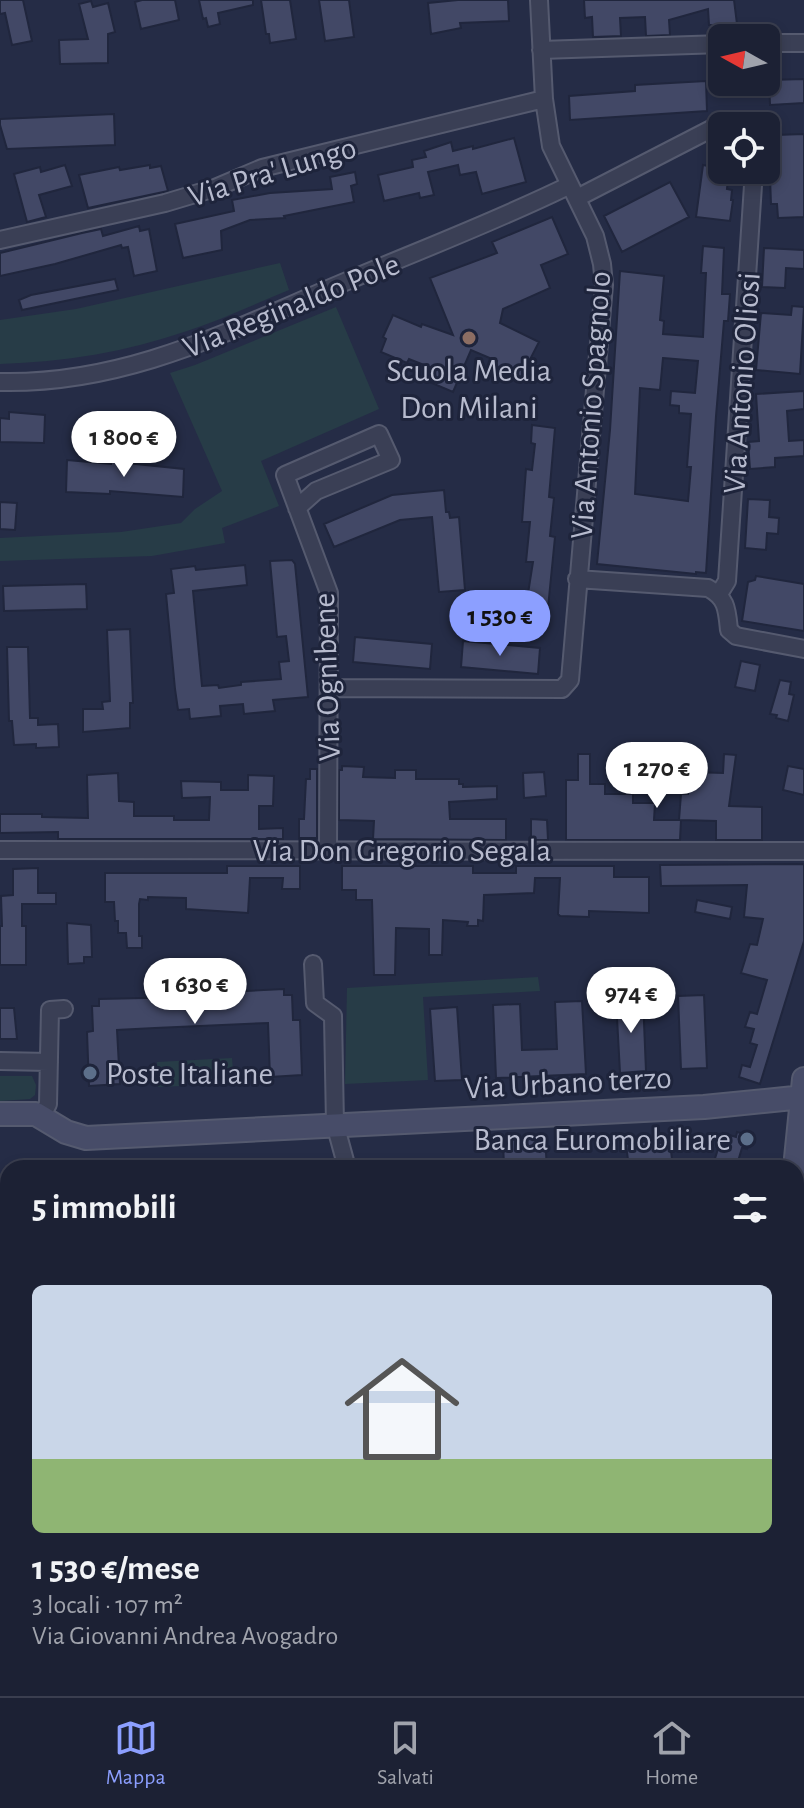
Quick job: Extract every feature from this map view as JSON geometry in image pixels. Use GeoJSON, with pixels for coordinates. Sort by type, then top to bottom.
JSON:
{"type":"FeatureCollection","features":[{"type":"Feature","properties":{"kind":"street","name":"Via Antonio Spagnolo"},"geometry":{"type":"LineString","coordinates":[[330,688],[562,689],[570,680],[604,285],[595,236],[551,146],[544,99],[539,0]]}},
{"type":"Feature","properties":{"kind":"street"},"geometry":{"type":"LineString","coordinates":[[780,43],[804,43]]}},
{"type":"Feature","properties":{"kind":"street"},"geometry":{"type":"LineString","coordinates":[[541,50],[708,44]]}},
{"type":"Feature","properties":{"kind":"street","name":"Via Pra' Lungo"},"geometry":{"type":"LineString","coordinates":[[0,240],[165,203],[215,188],[262,168],[544,99]]}},
{"type":"Feature","properties":{"kind":"street"},"geometry":{"type":"LineString","coordinates":[[573,191],[708,130]]}},
{"type":"Feature","properties":{"kind":"street","name":"Via Antonio Oliosi"},"geometry":{"type":"LineString","coordinates":[[719,594],[727,581],[753,184]]}},
{"type":"Feature","properties":{"kind":"street","name":"Via Reginaldo Pole"},"geometry":{"type":"LineString","coordinates":[[0,382],[94,375],[180,352],[573,191]]}},
{"type":"Feature","properties":{"kind":"street","name":"Via Ognibene"},"geometry":{"type":"LineString","coordinates":[[297,508],[316,491],[391,460],[379,434],[285,475],[297,508],[329,593],[328,850]]}},
{"type":"Feature","properties":{"kind":"street"},"geometry":{"type":"LineString","coordinates":[[577,579],[708,588],[719,594],[727,606],[729,630],[736,636],[804,649]]}},
{"type":"Feature","properties":{"kind":"street","name":"Via Don Gregorio Segala"},"geometry":{"type":"LineString","coordinates":[[0,850],[804,851]]}},
{"type":"Feature","properties":{"kind":"street"},"geometry":{"type":"LineString","coordinates":[[313,964],[315,1003],[333,1016],[335,1124],[345,1160]]}},
{"type":"Feature","properties":{"kind":"street"},"geometry":{"type":"LineString","coordinates":[[42,1116],[48,1104],[50,1010],[64,1009]]}},
{"type":"Feature","properties":{"kind":"street"},"geometry":{"type":"LineString","coordinates":[[0,1061],[49,1062]]}},
{"type":"Feature","properties":{"kind":"street"},"geometry":{"type":"LineString","coordinates":[[796,1160],[804,1079]]}},
{"type":"Feature","properties":{"kind":"street","name":"Via Urbano terzo"},"geometry":{"type":"LineString","coordinates":[[0,1114],[42,1116],[66,1132],[86,1138],[704,1107],[804,1097]]}},
{"type":"Feature","properties":{"kind":"shaded area"},"geometry":{"type":"Polygon","coordinates":[[[280,263],[289,290],[200,327],[95,355],[0,364],[0,320],[76,309],[280,263]]]}},
{"type":"Feature","properties":{"kind":"shaded area"},"geometry":{"type":"Polygon","coordinates":[[[336,307],[379,409],[261,461],[279,506],[222,528],[225,543],[152,556],[0,561],[0,538],[121,532],[181,523],[195,509],[222,491],[170,373],[336,307]]]}},
{"type":"Feature","properties":{"kind":"shaded area"},"geometry":{"type":"Polygon","coordinates":[[[538,977],[540,991],[423,997],[428,1080],[345,1084],[347,988],[538,977]]]}},
{"type":"Feature","properties":{"kind":"shaded area"},"geometry":{"type":"Polygon","coordinates":[[[232,1058],[234,1083],[212,1084],[209,1076],[198,1069],[185,1072],[180,1086],[158,1087],[157,1062],[232,1058]]]}},
{"type":"Feature","properties":{"kind":"shaded area"},"geometry":{"type":"Polygon","coordinates":[[[0,1076],[32,1076],[36,1085],[35,1095],[30,1099],[0,1101],[0,1076]]]}},
{"type":"Feature","properties":{"kind":"building"},"geometry":{"type":"Polygon","coordinates":[[[0,0],[23,0],[32,41],[12,45],[5,13],[0,14],[0,0]]]}},
{"type":"Feature","properties":{"kind":"building"},"geometry":{"type":"Polygon","coordinates":[[[175,0],[179,20],[141,29],[135,2],[175,0]]]}},
{"type":"Feature","properties":{"kind":"building"},"geometry":{"type":"Polygon","coordinates":[[[199,0],[253,0],[253,5],[218,13],[220,24],[208,27],[199,0]]]}},
{"type":"Feature","properties":{"kind":"building"},"geometry":{"type":"Polygon","coordinates":[[[261,0],[290,0],[296,39],[270,43],[261,0]]]}},
{"type":"Feature","properties":{"kind":"building"},"geometry":{"type":"Polygon","coordinates":[[[319,0],[349,0],[354,37],[325,41],[319,0]]]}},
{"type":"Feature","properties":{"kind":"building"},"geometry":{"type":"Polygon","coordinates":[[[508,0],[509,21],[460,23],[461,28],[431,34],[428,3],[508,0]]]}},
{"type":"Feature","properties":{"kind":"building"},"geometry":{"type":"Polygon","coordinates":[[[584,0],[734,0],[737,24],[709,24],[708,9],[669,20],[670,35],[646,36],[645,17],[620,18],[621,36],[593,37],[592,17],[585,18],[584,0]]]}},
{"type":"Feature","properties":{"kind":"building"},"geometry":{"type":"Polygon","coordinates":[[[91,1],[93,7],[108,3],[115,32],[108,34],[108,63],[60,64],[59,40],[88,39],[79,4],[91,1]]]}},
{"type":"Feature","properties":{"kind":"building"},"geometry":{"type":"Polygon","coordinates":[[[804,79],[804,103],[770,105],[770,96],[780,96],[780,80],[804,79]]]}},
{"type":"Feature","properties":{"kind":"building"},"geometry":{"type":"Polygon","coordinates":[[[706,81],[707,111],[570,120],[569,96],[635,91],[635,85],[706,81]]]}},
{"type":"Feature","properties":{"kind":"building"},"geometry":{"type":"Polygon","coordinates":[[[114,114],[115,145],[7,149],[0,125],[0,119],[114,114]]]}},
{"type":"Feature","properties":{"kind":"building"},"geometry":{"type":"Polygon","coordinates":[[[804,134],[804,217],[778,218],[777,204],[771,204],[770,184],[780,184],[780,135],[804,134]]]}},
{"type":"Feature","properties":{"kind":"building"},"geometry":{"type":"Polygon","coordinates":[[[514,138],[526,182],[482,194],[476,172],[460,175],[458,165],[428,172],[434,195],[420,198],[419,193],[384,201],[378,175],[413,167],[412,160],[426,157],[424,151],[451,142],[453,151],[514,138]]]}},
{"type":"Feature","properties":{"kind":"building"},"geometry":{"type":"Polygon","coordinates":[[[65,165],[72,186],[39,195],[46,217],[27,222],[14,174],[40,167],[41,172],[65,165]]]}},
{"type":"Feature","properties":{"kind":"building"},"geometry":{"type":"Polygon","coordinates":[[[150,165],[150,168],[161,166],[168,191],[88,208],[79,175],[150,165]]]}},
{"type":"Feature","properties":{"kind":"building"},"geometry":{"type":"Polygon","coordinates":[[[703,165],[708,166],[708,184],[728,184],[733,200],[730,221],[696,217],[703,165]]]}},
{"type":"Feature","properties":{"kind":"building"},"geometry":{"type":"Polygon","coordinates":[[[355,172],[357,184],[351,186],[354,202],[285,218],[250,220],[221,231],[222,250],[183,258],[175,224],[234,211],[232,200],[270,193],[332,189],[330,177],[355,172]]]}},
{"type":"Feature","properties":{"kind":"building"},"geometry":{"type":"Polygon","coordinates":[[[670,182],[689,217],[622,252],[604,216],[670,182]]]}},
{"type":"Feature","properties":{"kind":"building"},"geometry":{"type":"Polygon","coordinates":[[[552,217],[568,254],[541,265],[550,288],[503,309],[500,323],[539,342],[521,377],[495,366],[497,361],[471,350],[453,392],[427,381],[432,368],[409,359],[407,363],[381,352],[386,339],[383,337],[393,315],[421,327],[422,324],[453,335],[430,278],[497,253],[492,242],[552,217]]]}},
{"type":"Feature","properties":{"kind":"building"},"geometry":{"type":"Polygon","coordinates":[[[139,226],[140,231],[149,229],[157,271],[134,276],[128,247],[122,248],[121,245],[0,276],[0,253],[101,229],[103,236],[139,226]]]}},
{"type":"Feature","properties":{"kind":"building"},"geometry":{"type":"Polygon","coordinates":[[[703,246],[724,248],[722,294],[730,294],[728,321],[724,321],[706,573],[597,564],[610,430],[620,271],[664,276],[660,320],[664,321],[663,334],[703,337],[706,273],[701,273],[703,246]],[[663,358],[660,390],[640,388],[635,494],[688,501],[691,414],[679,413],[679,406],[670,405],[671,391],[695,393],[698,361],[663,358]]]}},
{"type":"Feature","properties":{"kind":"building"},"geometry":{"type":"Polygon","coordinates":[[[764,248],[804,250],[804,269],[786,268],[785,288],[762,287],[764,248]]]}},
{"type":"Feature","properties":{"kind":"building"},"geometry":{"type":"Polygon","coordinates":[[[115,279],[118,290],[22,310],[19,300],[31,295],[115,279]]]}},
{"type":"Feature","properties":{"kind":"building"},"geometry":{"type":"Polygon","coordinates":[[[792,306],[804,307],[800,374],[756,370],[761,313],[791,315],[792,306]]]}},
{"type":"Feature","properties":{"kind":"building"},"geometry":{"type":"Polygon","coordinates":[[[804,391],[804,409],[787,411],[789,441],[804,440],[804,456],[775,458],[775,467],[750,469],[748,442],[759,441],[756,394],[804,391]]]}},
{"type":"Feature","properties":{"kind":"building"},"geometry":{"type":"Polygon","coordinates":[[[9,412],[45,415],[44,443],[0,442],[0,418],[9,419],[9,412]]]}},
{"type":"Feature","properties":{"kind":"building"},"geometry":{"type":"Polygon","coordinates":[[[532,425],[555,428],[549,497],[554,498],[550,536],[555,537],[548,608],[526,606],[533,562],[526,562],[530,522],[522,522],[526,469],[532,470],[535,444],[531,443],[532,425]]]}},
{"type":"Feature","properties":{"kind":"building"},"geometry":{"type":"Polygon","coordinates":[[[67,460],[111,464],[111,460],[127,461],[184,469],[183,497],[110,491],[110,494],[66,492],[67,460]]]}},
{"type":"Feature","properties":{"kind":"building"},"geometry":{"type":"Polygon","coordinates":[[[444,490],[446,512],[449,512],[450,518],[459,517],[465,590],[439,592],[432,517],[400,520],[334,547],[324,524],[392,495],[444,490]]]}},
{"type":"Feature","properties":{"kind":"building"},"geometry":{"type":"Polygon","coordinates":[[[748,499],[770,500],[769,517],[779,518],[778,534],[767,533],[766,550],[745,548],[748,499]]]}},
{"type":"Feature","properties":{"kind":"building"},"geometry":{"type":"Polygon","coordinates":[[[0,502],[17,503],[15,530],[0,529],[0,502]]]}},
{"type":"Feature","properties":{"kind":"building"},"geometry":{"type":"Polygon","coordinates":[[[292,560],[295,564],[308,697],[273,700],[275,711],[244,714],[243,704],[220,706],[221,716],[190,719],[189,709],[178,710],[175,689],[166,594],[174,593],[171,569],[245,565],[247,585],[193,591],[202,686],[218,685],[219,688],[241,685],[241,682],[281,679],[279,662],[289,661],[286,636],[277,637],[270,561],[292,560]]]}},
{"type":"Feature","properties":{"kind":"building"},"geometry":{"type":"Polygon","coordinates":[[[756,576],[804,584],[804,631],[742,621],[748,582],[755,580],[756,576]]]}},
{"type":"Feature","properties":{"kind":"building"},"geometry":{"type":"Polygon","coordinates":[[[86,584],[87,609],[4,611],[3,586],[86,584]]]}},
{"type":"Feature","properties":{"kind":"building"},"geometry":{"type":"Polygon","coordinates":[[[130,629],[133,703],[130,703],[130,728],[83,732],[83,709],[103,709],[102,702],[110,701],[107,630],[130,629]]]}},
{"type":"Feature","properties":{"kind":"building"},"geometry":{"type":"Polygon","coordinates":[[[355,637],[432,644],[430,669],[353,662],[355,637]]]}},
{"type":"Feature","properties":{"kind":"building"},"geometry":{"type":"Polygon","coordinates":[[[463,641],[540,648],[538,674],[461,667],[463,641]]]}},
{"type":"Feature","properties":{"kind":"building"},"geometry":{"type":"Polygon","coordinates":[[[7,647],[28,647],[30,718],[38,718],[38,725],[58,724],[59,747],[14,745],[12,721],[9,721],[7,647]]]}},
{"type":"Feature","properties":{"kind":"building"},"geometry":{"type":"Polygon","coordinates":[[[741,661],[760,665],[755,691],[735,687],[741,661]]]}},
{"type":"Feature","properties":{"kind":"building"},"geometry":{"type":"Polygon","coordinates":[[[780,680],[791,682],[789,694],[794,695],[788,721],[770,714],[780,680]]]}},
{"type":"Feature","properties":{"kind":"building"},"geometry":{"type":"Polygon","coordinates":[[[578,754],[590,754],[590,784],[605,784],[605,794],[633,794],[633,803],[655,803],[654,820],[679,820],[681,794],[688,794],[691,772],[723,773],[724,754],[736,755],[729,806],[762,807],[762,840],[716,840],[716,821],[681,820],[680,840],[566,840],[566,780],[578,780],[578,754]]]}},
{"type":"Feature","properties":{"kind":"building"},"geometry":{"type":"Polygon","coordinates":[[[342,766],[364,767],[363,777],[395,778],[395,770],[416,770],[416,779],[459,779],[463,787],[497,786],[497,799],[449,802],[450,819],[506,819],[506,840],[373,839],[374,821],[339,820],[339,770],[342,766]]]}},
{"type":"Feature","properties":{"kind":"building"},"geometry":{"type":"Polygon","coordinates":[[[788,766],[804,769],[804,795],[783,790],[788,766]]]}},
{"type":"Feature","properties":{"kind":"building"},"geometry":{"type":"Polygon","coordinates":[[[310,769],[317,769],[317,838],[299,838],[299,819],[304,819],[306,779],[310,779],[310,769]]]}},
{"type":"Feature","properties":{"kind":"building"},"geometry":{"type":"Polygon","coordinates":[[[544,772],[546,796],[524,798],[523,773],[544,772]]]}},
{"type":"Feature","properties":{"kind":"building"},"geometry":{"type":"Polygon","coordinates":[[[118,773],[119,801],[134,802],[134,816],[174,816],[174,820],[209,820],[210,797],[182,798],[181,781],[221,782],[221,790],[248,790],[248,775],[274,776],[273,806],[259,806],[259,829],[283,828],[283,839],[58,839],[58,832],[0,833],[0,814],[88,818],[87,775],[118,773]]]}},
{"type":"Feature","properties":{"kind":"building"},"geometry":{"type":"Polygon","coordinates":[[[531,819],[547,820],[548,840],[531,840],[531,819]]]}},
{"type":"Feature","properties":{"kind":"building"},"geometry":{"type":"Polygon","coordinates":[[[804,864],[804,941],[760,1084],[739,1077],[742,1065],[750,1067],[757,1045],[750,1043],[754,1029],[745,1027],[750,1012],[757,1014],[767,980],[741,973],[750,944],[757,945],[763,919],[744,917],[747,885],[661,886],[660,865],[804,864]]]}},
{"type":"Feature","properties":{"kind":"building"},"geometry":{"type":"Polygon","coordinates":[[[227,866],[300,866],[300,889],[282,889],[283,878],[250,878],[248,913],[186,909],[186,898],[140,899],[139,936],[142,936],[142,948],[127,948],[126,933],[118,933],[114,902],[105,902],[105,873],[227,873],[227,866]]]}},
{"type":"Feature","properties":{"kind":"building"},"geometry":{"type":"Polygon","coordinates":[[[342,866],[473,866],[473,873],[516,873],[516,866],[614,866],[614,877],[649,877],[649,913],[589,911],[589,917],[560,916],[560,878],[535,878],[534,893],[484,895],[483,921],[478,920],[478,926],[443,920],[442,955],[429,955],[429,929],[396,928],[395,975],[374,975],[372,900],[356,900],[356,890],[342,890],[342,866]]]}},
{"type":"Feature","properties":{"kind":"building"},"geometry":{"type":"Polygon","coordinates":[[[38,868],[38,893],[56,893],[56,904],[22,904],[22,926],[26,926],[26,965],[0,965],[1,896],[13,895],[13,869],[38,868]]]}},
{"type":"Feature","properties":{"kind":"building"},"geometry":{"type":"Polygon","coordinates":[[[697,900],[732,907],[730,919],[695,912],[697,900]]]}},
{"type":"Feature","properties":{"kind":"building"},"geometry":{"type":"Polygon","coordinates":[[[67,923],[91,925],[92,957],[84,957],[84,963],[68,964],[67,923]]]}},
{"type":"Feature","properties":{"kind":"building"},"geometry":{"type":"Polygon","coordinates":[[[284,989],[284,995],[292,995],[293,1020],[300,1020],[302,1075],[270,1077],[268,1023],[155,1028],[117,1030],[120,1084],[89,1086],[87,1032],[93,1031],[92,1006],[99,1006],[99,999],[189,997],[189,994],[284,989]]]}},
{"type":"Feature","properties":{"kind":"building"},"geometry":{"type":"Polygon","coordinates":[[[704,995],[707,1068],[681,1069],[678,996],[704,995]]]}},
{"type":"Feature","properties":{"kind":"building"},"geometry":{"type":"Polygon","coordinates":[[[643,998],[646,1071],[620,1073],[616,999],[643,998]]]}},
{"type":"Feature","properties":{"kind":"building"},"geometry":{"type":"Polygon","coordinates":[[[582,1001],[586,1074],[496,1078],[493,1005],[520,1004],[522,1050],[557,1049],[555,1002],[582,1001]]]}},
{"type":"Feature","properties":{"kind":"building"},"geometry":{"type":"Polygon","coordinates":[[[457,1007],[462,1080],[435,1081],[430,1009],[457,1007]]]}},
{"type":"Feature","properties":{"kind":"building"},"geometry":{"type":"Polygon","coordinates":[[[0,1008],[14,1008],[17,1039],[0,1039],[0,1008]]]}},
{"type":"Feature","properties":{"kind":"building"},"geometry":{"type":"Polygon","coordinates":[[[737,1132],[751,1136],[747,1149],[742,1148],[738,1160],[715,1160],[723,1133],[736,1137],[737,1132]]]}},
{"type":"Feature","properties":{"kind":"building"},"geometry":{"type":"Polygon","coordinates":[[[545,1138],[546,1160],[504,1160],[503,1140],[545,1138]]]}},
{"type":"Feature","properties":{"kind":"building"},"geometry":{"type":"Polygon","coordinates":[[[670,1142],[672,1160],[628,1160],[626,1144],[670,1142]]]}},
{"type":"Feature","properties":{"kind":"place","name":"Scuola Media Don Milani"},"geometry":{"type":"Point","coordinates":[469,338]}},
{"type":"Feature","properties":{"kind":"place","name":"Poste Italiane"},"geometry":{"type":"Point","coordinates":[90,1073]}},
{"type":"Feature","properties":{"kind":"place","name":"Banca Euromobiliare"},"geometry":{"type":"Point","coordinates":[747,1139]}}]}
